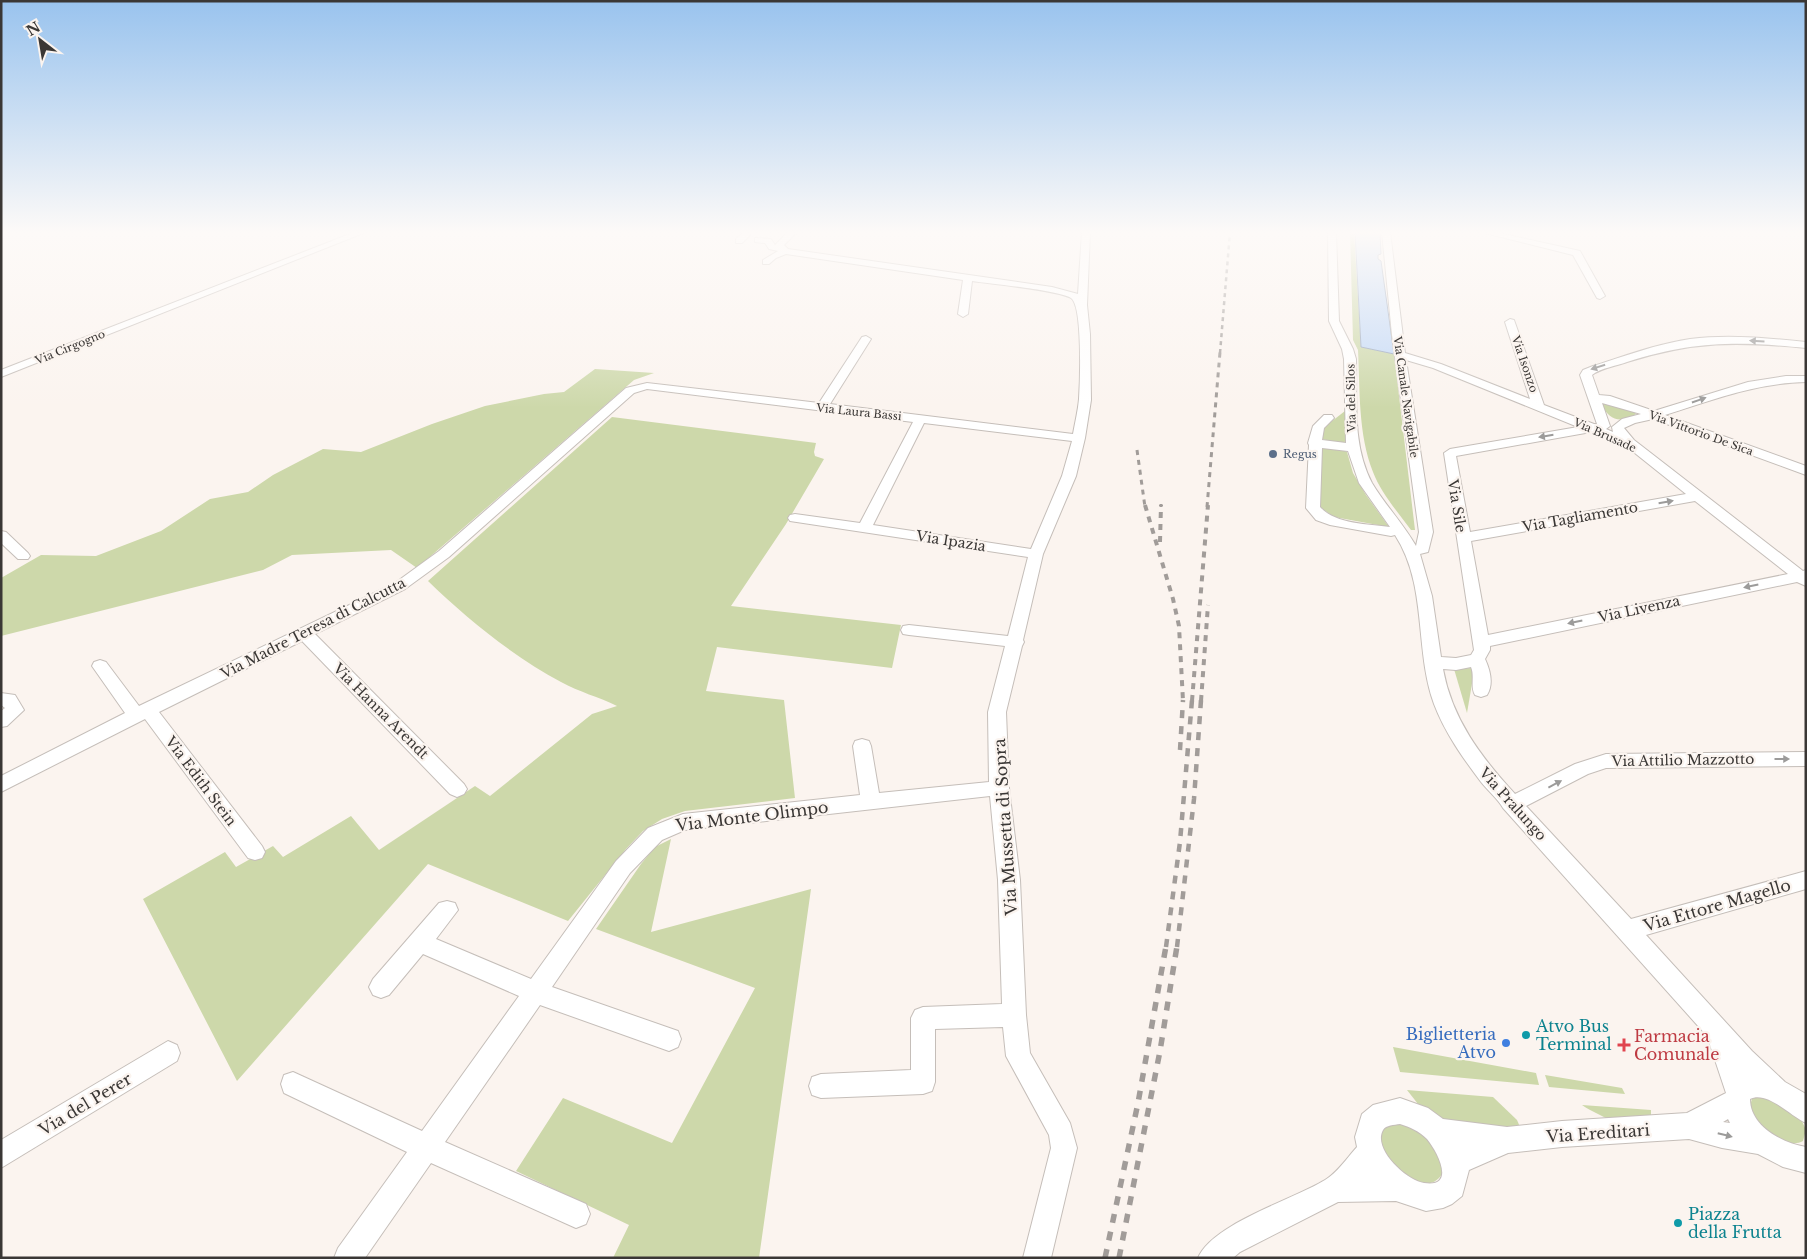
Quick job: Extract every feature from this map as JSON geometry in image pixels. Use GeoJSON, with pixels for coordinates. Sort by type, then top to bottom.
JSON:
{"type":"FeatureCollection","features":[{"type":"Feature","properties":{"kind":"street","name":"Via Cirgogno"},"geometry":{"type":"LineString","coordinates":[[1,374],[213,291]]}},
{"type":"Feature","properties":{"kind":"street"},"geometry":{"type":"LineString","coordinates":[[963,314],[966,291]]}},
{"type":"Feature","properties":{"kind":"street"},"geometry":{"type":"LineString","coordinates":[[1055,291],[1064,292],[1077,298],[1082,304]]}},
{"type":"Feature","properties":{"kind":"street","name":"Via Mussetta di Sopra"},"geometry":{"type":"LineString","coordinates":[[1037,1258],[1064,1148],[1061,1132],[1018,1056],[1014,1015],[1013,939],[1009,880],[999,788],[997,712],[1016,642],[1036,554],[1069,476],[1078,438],[1085,400],[1083,291]]}},
{"type":"Feature","properties":{"kind":"street","name":"Via del Silos"},"geometry":{"type":"LineString","coordinates":[[1333,291],[1334,321],[1346,344],[1350,357],[1351,434],[1353,448],[1366,483],[1396,533]]}},
{"type":"Feature","properties":{"kind":"street","name":"Via Canale Navigabile"},"geometry":{"type":"LineString","coordinates":[[1393,291],[1426,532],[1423,549],[1411,551]]}},
{"type":"Feature","properties":{"kind":"street"},"geometry":{"type":"LineString","coordinates":[[1597,291],[1600,296]]}},
{"type":"Feature","properties":{"kind":"street","name":"Via Isonzo"},"geometry":{"type":"LineString","coordinates":[[1510,322],[1539,407]]}},
{"type":"Feature","properties":{"kind":"street"},"geometry":{"type":"LineString","coordinates":[[822,408],[866,339]]}},
{"type":"Feature","properties":{"kind":"street"},"geometry":{"type":"LineString","coordinates":[[1594,428],[1604,426],[1586,375],[1587,372],[1668,347],[1701,341],[1738,340],[1806,345]]}},
{"type":"Feature","properties":{"kind":"street","name":"Via Brusade"},"geometry":{"type":"LineString","coordinates":[[1401,355],[1422,360],[1630,443],[1803,577]]}},
{"type":"Feature","properties":{"kind":"street"},"geometry":{"type":"LineString","coordinates":[[1630,443],[1618,430],[1618,427],[1624,423],[1653,416],[1758,382],[1780,378],[1806,379]]}},
{"type":"Feature","properties":{"kind":"street","name":"Via Laura Bassi"},"geometry":{"type":"LineString","coordinates":[[640,386],[1078,438]]}},
{"type":"Feature","properties":{"kind":"street","name":"Via Madre Teresa di Calcutta"},"geometry":{"type":"LineString","coordinates":[[1,785],[142,713],[305,634],[418,575],[630,390],[640,386]]}},
{"type":"Feature","properties":{"kind":"street","name":"Via Vittorio De Sica"},"geometry":{"type":"LineString","coordinates":[[1595,399],[1614,401],[1806,471]]}},
{"type":"Feature","properties":{"kind":"street"},"geometry":{"type":"LineString","coordinates":[[1601,414],[1603,417],[1624,423]]}},
{"type":"Feature","properties":{"kind":"street","name":"Via del Silos"},"geometry":{"type":"LineString","coordinates":[[1328,418],[1319,426],[1314,443],[1313,508],[1321,517],[1335,522],[1396,533]]}},
{"type":"Feature","properties":{"kind":"street"},"geometry":{"type":"LineString","coordinates":[[865,528],[920,419]]}},
{"type":"Feature","properties":{"kind":"street","name":"Via Sile"},"geometry":{"type":"LineString","coordinates":[[1481,691],[1482,674],[1479,650],[1450,453],[1594,428]]}},
{"type":"Feature","properties":{"kind":"street","name":"Via del Silos"},"geometry":{"type":"LineString","coordinates":[[1314,443],[1353,448]]}},
{"type":"Feature","properties":{"kind":"street","name":"Via Tagliamento"},"geometry":{"type":"LineString","coordinates":[[1463,538],[1698,496]]}},
{"type":"Feature","properties":{"kind":"street","name":"Via Ipazia"},"geometry":{"type":"LineString","coordinates":[[795,518],[1036,554]]}},
{"type":"Feature","properties":{"kind":"street","name":"Via Pralungo"},"geometry":{"type":"LineString","coordinates":[[1396,533],[1411,551],[1424,589],[1434,662],[1444,704],[1458,734],[1473,758],[1510,803],[1628,930],[1743,1060],[1776,1090],[1794,1100],[1806,1110]]}},
{"type":"Feature","properties":{"kind":"street"},"geometry":{"type":"LineString","coordinates":[[1,535],[23,556]]}},
{"type":"Feature","properties":{"kind":"street","name":"Via Livenza"},"geometry":{"type":"LineString","coordinates":[[1479,650],[1803,577]]}},
{"type":"Feature","properties":{"kind":"street"},"geometry":{"type":"LineString","coordinates":[[909,630],[1016,642]]}},
{"type":"Feature","properties":{"kind":"street","name":"Via Hanna Arendt"},"geometry":{"type":"LineString","coordinates":[[305,634],[457,789]]}},
{"type":"Feature","properties":{"kind":"street"},"geometry":{"type":"LineString","coordinates":[[1434,662],[1454,664],[1479,650]]}},
{"type":"Feature","properties":{"kind":"street","name":"Via Edith Stein"},"geometry":{"type":"LineString","coordinates":[[100,666],[142,713],[255,852]]}},
{"type":"Feature","properties":{"kind":"street"},"geometry":{"type":"LineString","coordinates":[[1,699],[9,699],[15,710],[1,721]]}},
{"type":"Feature","properties":{"kind":"street"},"geometry":{"type":"LineString","coordinates":[[862,746],[871,802]]}},
{"type":"Feature","properties":{"kind":"street","name":"Via Attilio Mazzotto"},"geometry":{"type":"LineString","coordinates":[[1510,803],[1525,799],[1589,766],[1606,761],[1806,759]]}},
{"type":"Feature","properties":{"kind":"street","name":"Via Monte Olimpo"},"geometry":{"type":"LineString","coordinates":[[348,1258],[623,867],[655,834],[684,822],[999,788]]}},
{"type":"Feature","properties":{"kind":"street","name":"Via Ettore Magello"},"geometry":{"type":"LineString","coordinates":[[1628,930],[1806,880]]}},
{"type":"Feature","properties":{"kind":"street"},"geometry":{"type":"LineString","coordinates":[[381,987],[447,910]]}},
{"type":"Feature","properties":{"kind":"street"},"geometry":{"type":"LineString","coordinates":[[420,942],[535,992],[669,1039]]}},
{"type":"Feature","properties":{"kind":"street"},"geometry":{"type":"LineString","coordinates":[[820,1086],[923,1082],[923,1018],[1014,1015]]}},
{"type":"Feature","properties":{"kind":"street","name":"Via Pralungo"},"geometry":{"type":"LineString","coordinates":[[1714,1026],[1728,1059],[1738,1097],[1738,1111],[1744,1123],[1762,1142],[1778,1152],[1803,1161]]}},
{"type":"Feature","properties":{"kind":"street","name":"Via del Perer"},"geometry":{"type":"LineString","coordinates":[[1,1155],[168,1053]]}},
{"type":"Feature","properties":{"kind":"street"},"geometry":{"type":"LineString","coordinates":[[293,1084],[426,1147],[576,1214]]}},
{"type":"Feature","properties":{"kind":"street","name":"Via Pralungo"},"geometry":{"type":"LineString","coordinates":[[1738,1097],[1743,1088],[1753,1086],[1776,1090]]}},
{"type":"Feature","properties":{"kind":"street","name":"Via Ereditari"},"geometry":{"type":"LineString","coordinates":[[1689,1126],[1738,1097]]}},
{"type":"Feature","properties":{"kind":"street","name":"Via Ereditari"},"geometry":{"type":"LineString","coordinates":[[1400,1111],[1414,1114],[1438,1131],[1451,1149],[1456,1173],[1453,1184],[1444,1194],[1431,1197],[1422,1197],[1398,1187],[1383,1173],[1371,1152],[1368,1142],[1374,1120],[1387,1112],[1400,1111]]}},
{"type":"Feature","properties":{"kind":"street","name":"Via Ereditari"},"geometry":{"type":"LineString","coordinates":[[1438,1131],[1507,1140],[1562,1134],[1689,1126],[1722,1135],[1762,1142]]}},
{"type":"Feature","properties":{"kind":"street","name":"Via Ereditari"},"geometry":{"type":"LineString","coordinates":[[1455,1164],[1507,1140]]}},
{"type":"Feature","properties":{"kind":"street","name":"Via Ereditari"},"geometry":{"type":"LineString","coordinates":[[1212,1258],[1230,1242],[1336,1189],[1371,1152]]}},
{"type":"Feature","properties":{"kind":"street","name":"Via Ereditari"},"geometry":{"type":"LineString","coordinates":[[1336,1189],[1398,1187]]}},
{"type":"Feature","properties":{"kind":"green space"},"geometry":{"type":"Polygon","coordinates":[[[1352,291],[1358,291],[1361,347],[1394,354],[1415,530],[1411,530],[1380,487],[1368,457],[1362,427],[1358,350],[1353,340],[1352,291]]]}},
{"type":"Feature","properties":{"kind":"green space"},"geometry":{"type":"Polygon","coordinates":[[[595,369],[654,373],[634,380],[417,568],[391,550],[292,555],[263,570],[1,636],[1,578],[41,555],[96,556],[161,531],[210,499],[248,492],[273,475],[323,449],[361,452],[432,424],[485,406],[544,394],[564,392],[595,369]]]}},
{"type":"Feature","properties":{"kind":"green space"},"geometry":{"type":"Polygon","coordinates":[[[1601,404],[1634,411],[1636,414],[1625,419],[1616,419],[1608,414],[1601,404]]]}},
{"type":"Feature","properties":{"kind":"green space"},"geometry":{"type":"Polygon","coordinates":[[[1345,411],[1346,441],[1343,443],[1321,439],[1320,434],[1327,425],[1345,411]]]}},
{"type":"Feature","properties":{"kind":"green space"},"geometry":{"type":"Polygon","coordinates":[[[612,417],[816,443],[815,456],[824,459],[786,524],[731,606],[901,625],[892,668],[717,647],[706,691],[784,700],[795,798],[685,811],[662,819],[643,831],[626,849],[568,921],[428,864],[237,1081],[143,899],[225,852],[236,867],[273,846],[283,857],[351,816],[379,850],[475,786],[490,796],[592,714],[617,706],[568,686],[526,661],[458,609],[428,581],[612,417]]]}},
{"type":"Feature","properties":{"kind":"green space"},"geometry":{"type":"Polygon","coordinates":[[[1322,447],[1347,452],[1353,473],[1389,527],[1334,517],[1320,507],[1319,450],[1322,447]]]}},
{"type":"Feature","properties":{"kind":"green space"},"geometry":{"type":"Polygon","coordinates":[[[1471,668],[1474,672],[1467,713],[1454,669],[1471,668]]]}},
{"type":"Feature","properties":{"kind":"green space"},"geometry":{"type":"Polygon","coordinates":[[[671,839],[651,932],[811,889],[759,1258],[613,1258],[629,1225],[516,1171],[563,1098],[672,1143],[755,988],[596,929],[655,847],[671,839]]]}},
{"type":"Feature","properties":{"kind":"green space"},"geometry":{"type":"Polygon","coordinates":[[[1393,1047],[1536,1073],[1539,1085],[1400,1072],[1393,1047]]]}},
{"type":"Feature","properties":{"kind":"green space"},"geometry":{"type":"Polygon","coordinates":[[[1545,1075],[1622,1088],[1625,1094],[1549,1087],[1545,1075]]]}},
{"type":"Feature","properties":{"kind":"green space"},"geometry":{"type":"Polygon","coordinates":[[[1407,1090],[1493,1097],[1517,1120],[1520,1127],[1500,1128],[1437,1119],[1418,1104],[1407,1090]]]}},
{"type":"Feature","properties":{"kind":"green space"},"geometry":{"type":"Polygon","coordinates":[[[1757,1096],[1771,1097],[1801,1119],[1806,1130],[1803,1141],[1795,1143],[1786,1142],[1767,1132],[1759,1124],[1751,1107],[1752,1099],[1757,1096]]]}},
{"type":"Feature","properties":{"kind":"green space"},"geometry":{"type":"Polygon","coordinates":[[[1582,1105],[1651,1110],[1651,1115],[1614,1123],[1582,1105]]]}},
{"type":"Feature","properties":{"kind":"green space"},"geometry":{"type":"Polygon","coordinates":[[[1393,1121],[1407,1121],[1441,1148],[1442,1174],[1434,1182],[1424,1183],[1402,1177],[1379,1144],[1382,1130],[1393,1121]]]}},
{"type":"Feature","properties":{"kind":"water"},"geometry":{"type":"Polygon","coordinates":[[[1358,291],[1385,291],[1394,354],[1361,347],[1358,291]]]}},
{"type":"Feature","properties":{"kind":"railway"},"geometry":{"type":"LineString","coordinates":[[1220,353],[1225,291]]}},
{"type":"Feature","properties":{"kind":"railway"},"geometry":{"type":"LineString","coordinates":[[1207,507],[1220,352]]}},
{"type":"Feature","properties":{"kind":"railway"},"geometry":{"type":"LineString","coordinates":[[1137,450],[1145,507]]}},
{"type":"Feature","properties":{"kind":"railway"},"geometry":{"type":"LineString","coordinates":[[1145,505],[1173,599],[1179,626],[1183,700]]}},
{"type":"Feature","properties":{"kind":"railway"},"geometry":{"type":"LineString","coordinates":[[1160,542],[1161,505]]}},
{"type":"Feature","properties":{"kind":"railway"},"geometry":{"type":"LineString","coordinates":[[1192,701],[1208,505]]}},
{"type":"Feature","properties":{"kind":"railway"},"geometry":{"type":"LineString","coordinates":[[1201,701],[1208,605]]}},
{"type":"Feature","properties":{"kind":"railway"},"geometry":{"type":"LineString","coordinates":[[1180,750],[1183,700]]}},
{"type":"Feature","properties":{"kind":"railway"},"geometry":{"type":"LineString","coordinates":[[1166,947],[1180,842],[1192,700]]}},
{"type":"Feature","properties":{"kind":"railway"},"geometry":{"type":"LineString","coordinates":[[1177,947],[1194,799],[1201,700]]}},
{"type":"Feature","properties":{"kind":"railway"},"geometry":{"type":"LineString","coordinates":[[1105,1258],[1138,1103],[1166,946]]}},
{"type":"Feature","properties":{"kind":"railway"},"geometry":{"type":"LineString","coordinates":[[1119,1258],[1160,1051],[1177,946]]}},
{"type":"Feature","properties":{"kind":"place","name":"Regus"},"geometry":{"type":"Point","coordinates":[1273,454]}},
{"type":"Feature","properties":{"kind":"place","name":"Atvo Bus Terminal"},"geometry":{"type":"Point","coordinates":[1526,1035]}},
{"type":"Feature","properties":{"kind":"place","name":"Biglietteria Atvo"},"geometry":{"type":"Point","coordinates":[1506,1043]}},
{"type":"Feature","properties":{"kind":"place","name":"Farmacia Comunale"},"geometry":{"type":"Point","coordinates":[1624,1045]}},
{"type":"Feature","properties":{"kind":"place","name":"Piazza della Frutta"},"geometry":{"type":"Point","coordinates":[1678,1223]}}]}
